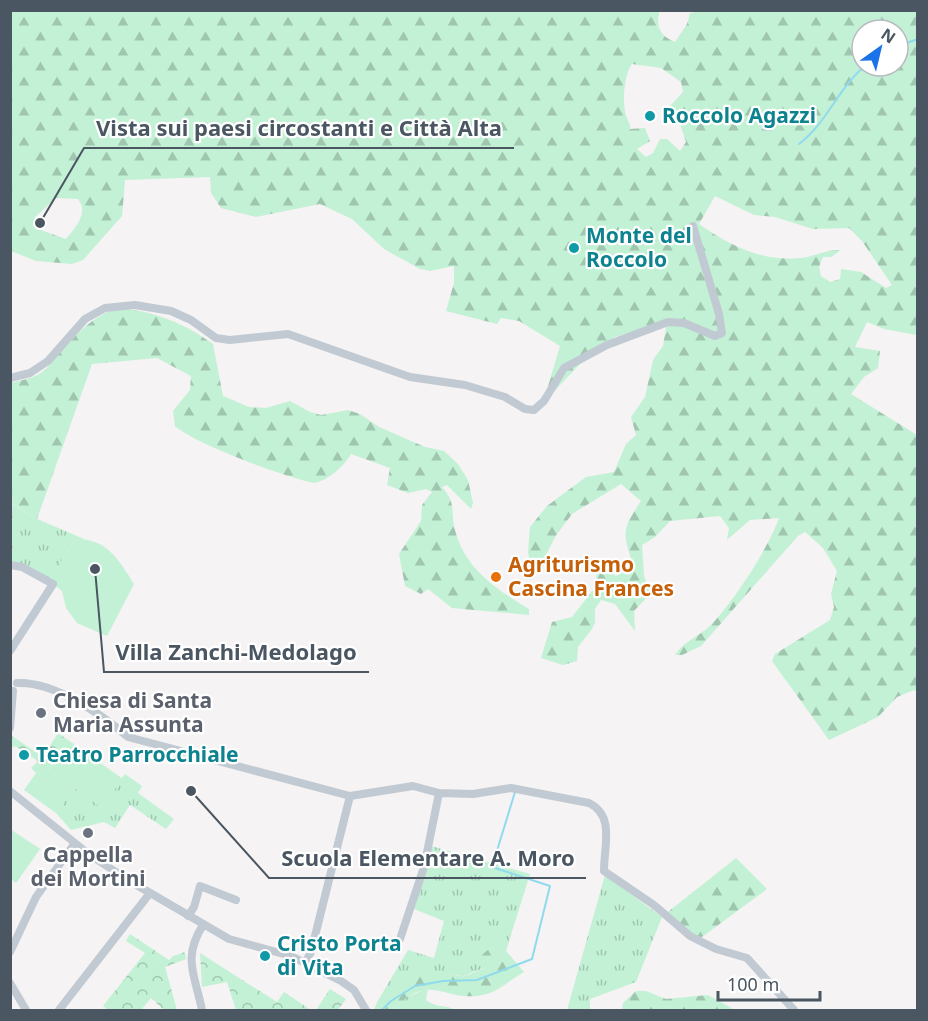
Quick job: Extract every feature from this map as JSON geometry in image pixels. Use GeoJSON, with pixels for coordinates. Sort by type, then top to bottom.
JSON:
{"type":"FeatureCollection","features":[{"type":"Feature","properties":{"kind":"street"},"geometry":{"type":"LineString","coordinates":[[10,378],[30,373],[48,361],[85,319],[105,308],[135,305],[171,311],[191,320],[216,338],[230,340],[288,334],[410,377],[473,387],[505,397],[525,409],[534,410],[544,400],[564,368],[607,345],[668,322],[684,323],[715,336],[722,333],[720,314],[693,226]]}},
{"type":"Feature","properties":{"kind":"street"},"geometry":{"type":"LineString","coordinates":[[10,565],[22,567],[53,584],[10,651]]}},
{"type":"Feature","properties":{"kind":"street"},"geometry":{"type":"LineString","coordinates":[[10,728],[14,681],[30,682],[57,692],[102,715],[128,737],[350,796],[413,786],[439,793],[473,794],[511,788],[558,796],[600,809],[607,821],[604,871],[654,905],[690,936],[716,949],[747,958],[794,1011]]}},
{"type":"Feature","properties":{"kind":"street"},"geometry":{"type":"LineString","coordinates":[[10,791],[75,843],[150,893],[229,939],[274,951],[305,963],[354,990],[366,1011]]}},
{"type":"Feature","properties":{"kind":"street"},"geometry":{"type":"LineString","coordinates":[[400,939],[424,867],[439,793]]}},
{"type":"Feature","properties":{"kind":"street"},"geometry":{"type":"LineString","coordinates":[[305,963],[311,952],[350,796]]}},
{"type":"Feature","properties":{"kind":"street"},"geometry":{"type":"LineString","coordinates":[[10,952],[36,897],[75,843]]}},
{"type":"Feature","properties":{"kind":"street"},"geometry":{"type":"LineString","coordinates":[[188,916],[194,908],[200,886],[236,900]]}},
{"type":"Feature","properties":{"kind":"street"},"geometry":{"type":"LineString","coordinates":[[59,1011],[150,893]]}},
{"type":"Feature","properties":{"kind":"street"},"geometry":{"type":"LineString","coordinates":[[202,1011],[190,960],[196,937],[203,924]]}},
{"type":"Feature","properties":{"kind":"street"},"geometry":{"type":"LineString","coordinates":[[10,983],[26,1011]]}},
{"type":"Feature","properties":{"kind":"green space"},"geometry":{"type":"Polygon","coordinates":[[[660,10],[658,21],[660,30],[675,42],[687,24],[690,13],[700,11],[917,11],[917,335],[884,329],[867,322],[855,347],[880,351],[878,368],[864,377],[851,394],[917,435],[917,692],[914,690],[897,697],[878,717],[829,740],[772,661],[775,654],[830,620],[834,607],[831,594],[837,571],[823,548],[805,532],[798,536],[701,646],[682,655],[675,655],[683,646],[710,626],[729,603],[759,559],[779,518],[750,520],[727,540],[729,528],[720,516],[670,521],[655,537],[642,545],[644,576],[650,594],[634,611],[635,631],[615,604],[601,600],[595,609],[595,622],[592,629],[578,647],[577,661],[563,665],[541,658],[552,622],[572,617],[593,590],[597,574],[605,569],[616,576],[633,564],[627,545],[626,531],[630,518],[641,501],[621,484],[572,514],[555,537],[540,567],[532,567],[528,553],[530,527],[547,506],[586,477],[614,472],[626,444],[636,435],[631,417],[645,397],[653,360],[663,346],[667,322],[615,337],[578,366],[548,398],[546,393],[560,346],[519,321],[501,318],[497,324],[446,311],[454,283],[454,266],[430,271],[420,269],[384,249],[352,219],[320,204],[256,217],[221,208],[211,193],[210,177],[125,180],[122,216],[83,260],[72,264],[36,261],[11,251],[11,11],[660,10]],[[632,64],[624,89],[626,116],[630,129],[645,128],[650,141],[637,149],[646,157],[653,153],[660,139],[667,139],[680,151],[686,142],[680,124],[665,116],[661,109],[670,106],[683,92],[681,82],[661,68],[632,64]],[[715,196],[699,224],[722,239],[759,255],[786,259],[841,250],[831,257],[823,257],[819,267],[821,276],[830,282],[840,279],[841,269],[861,272],[886,288],[892,285],[862,241],[849,228],[813,229],[775,217],[754,215],[715,196]],[[56,198],[35,217],[38,229],[66,239],[80,220],[81,204],[78,199],[56,198]]]}},
{"type":"Feature","properties":{"kind":"green space"},"geometry":{"type":"Polygon","coordinates":[[[117,308],[167,319],[213,344],[223,396],[249,407],[266,408],[290,401],[321,415],[348,410],[360,414],[379,427],[425,447],[444,451],[458,464],[468,480],[473,503],[471,509],[447,485],[442,487],[450,498],[455,530],[466,556],[483,577],[529,609],[529,615],[452,608],[428,589],[421,594],[405,586],[399,554],[421,521],[422,505],[432,492],[426,489],[408,493],[387,485],[390,468],[351,454],[336,472],[314,483],[263,467],[202,442],[175,426],[173,411],[190,390],[191,376],[157,358],[92,364],[37,519],[11,503],[10,383],[39,375],[86,326],[117,308]]]}},
{"type":"Feature","properties":{"kind":"green space"},"geometry":{"type":"Polygon","coordinates":[[[10,503],[37,519],[84,539],[75,539],[51,578],[53,584],[11,565],[10,503]]]}},
{"type":"Feature","properties":{"kind":"green space"},"geometry":{"type":"Polygon","coordinates":[[[75,539],[96,542],[104,546],[117,559],[134,584],[107,636],[77,623],[66,608],[62,591],[53,584],[51,578],[75,539]]]}},
{"type":"Feature","properties":{"kind":"green space"},"geometry":{"type":"Polygon","coordinates":[[[58,733],[68,740],[48,769],[36,773],[31,768],[38,761],[15,746],[11,748],[12,736],[43,757],[58,733]]]}},
{"type":"Feature","properties":{"kind":"green space"},"geometry":{"type":"Polygon","coordinates":[[[68,740],[123,779],[101,807],[48,769],[68,740]]]}},
{"type":"Feature","properties":{"kind":"green space"},"geometry":{"type":"Polygon","coordinates":[[[48,769],[101,807],[125,774],[142,786],[138,793],[174,819],[166,829],[130,805],[115,828],[104,822],[71,830],[56,813],[68,797],[36,773],[48,769]]]}},
{"type":"Feature","properties":{"kind":"green space"},"geometry":{"type":"Polygon","coordinates":[[[36,773],[68,797],[56,813],[24,790],[36,773]]]}},
{"type":"Feature","properties":{"kind":"green space"},"geometry":{"type":"Polygon","coordinates":[[[10,829],[40,849],[16,883],[11,879],[10,829]]]}},
{"type":"Feature","properties":{"kind":"green space"},"geometry":{"type":"Polygon","coordinates":[[[431,846],[530,874],[506,951],[489,948],[487,967],[463,976],[444,974],[395,985],[376,1004],[408,950],[434,958],[444,921],[414,909],[431,846]]]}},
{"type":"Feature","properties":{"kind":"green space"},"geometry":{"type":"Polygon","coordinates":[[[736,858],[767,889],[702,937],[690,936],[664,915],[736,858]]]}},
{"type":"Feature","properties":{"kind":"green space"},"geometry":{"type":"Polygon","coordinates":[[[605,875],[662,917],[636,982],[590,999],[590,1010],[567,1010],[605,875]]]}},
{"type":"Feature","properties":{"kind":"green space"},"geometry":{"type":"Polygon","coordinates":[[[130,934],[169,960],[185,952],[186,959],[165,967],[177,1010],[164,1010],[151,998],[141,1010],[108,1010],[103,1006],[145,953],[126,941],[130,934]]]}},
{"type":"Feature","properties":{"kind":"green space"},"geometry":{"type":"Polygon","coordinates":[[[490,948],[506,951],[524,972],[499,989],[483,995],[457,995],[428,990],[406,998],[392,1010],[374,1010],[385,993],[413,977],[435,974],[464,976],[487,967],[482,955],[490,948]]]}},
{"type":"Feature","properties":{"kind":"green space"},"geometry":{"type":"Polygon","coordinates":[[[200,953],[277,1002],[284,992],[311,1010],[236,1010],[227,982],[202,987],[200,953]]]}},
{"type":"Feature","properties":{"kind":"green space"},"geometry":{"type":"Polygon","coordinates":[[[428,988],[426,1000],[434,1005],[455,1010],[392,1010],[405,998],[428,988]]]}},
{"type":"Feature","properties":{"kind":"green space"},"geometry":{"type":"Polygon","coordinates":[[[330,989],[346,999],[338,1010],[316,1010],[330,989]]]}},
{"type":"Feature","properties":{"kind":"green space"},"geometry":{"type":"Polygon","coordinates":[[[636,991],[646,991],[666,999],[708,995],[735,1010],[622,1010],[623,1003],[636,991]]]}},
{"type":"Feature","properties":{"kind":"waterway"},"geometry":{"type":"LineString","coordinates":[[910,42],[918,39]]}},
{"type":"Feature","properties":{"kind":"waterway"},"geometry":{"type":"LineString","coordinates":[[799,144],[809,136],[853,78]]}},
{"type":"Feature","properties":{"kind":"waterway"},"geometry":{"type":"LineString","coordinates":[[382,1010],[391,1001],[415,986],[443,981],[477,980],[532,959],[550,886],[492,867],[515,792]]}},
{"type":"Feature","properties":{"kind":"place","name":"Roccolo Agazzi"},"geometry":{"type":"Point","coordinates":[650,116]}},
{"type":"Feature","properties":{"kind":"place","name":"Vista sui paesi circostanti e Città Alta"},"geometry":{"type":"Point","coordinates":[40,223]}},
{"type":"Feature","properties":{"kind":"place","name":"Monte del Roccolo"},"geometry":{"type":"Point","coordinates":[574,248]}},
{"type":"Feature","properties":{"kind":"place","name":"Villa Zanchi-Medolago"},"geometry":{"type":"Point","coordinates":[95,569]}},
{"type":"Feature","properties":{"kind":"place","name":"Agriturismo Cascina Frances"},"geometry":{"type":"Point","coordinates":[496,577]}},
{"type":"Feature","properties":{"kind":"place","name":"Chiesa di Santa Maria Assunta"},"geometry":{"type":"Point","coordinates":[41,713]}},
{"type":"Feature","properties":{"kind":"place","name":"Teatro Parrocchiale"},"geometry":{"type":"Point","coordinates":[24,755]}},
{"type":"Feature","properties":{"kind":"place","name":"Scuola Elementare A. Moro"},"geometry":{"type":"Point","coordinates":[191,791]}},
{"type":"Feature","properties":{"kind":"place","name":"Cappella dei Mortini"},"geometry":{"type":"Point","coordinates":[88,833]}},
{"type":"Feature","properties":{"kind":"place","name":"Cristo Porta di Vita"},"geometry":{"type":"Point","coordinates":[265,956]}}]}
